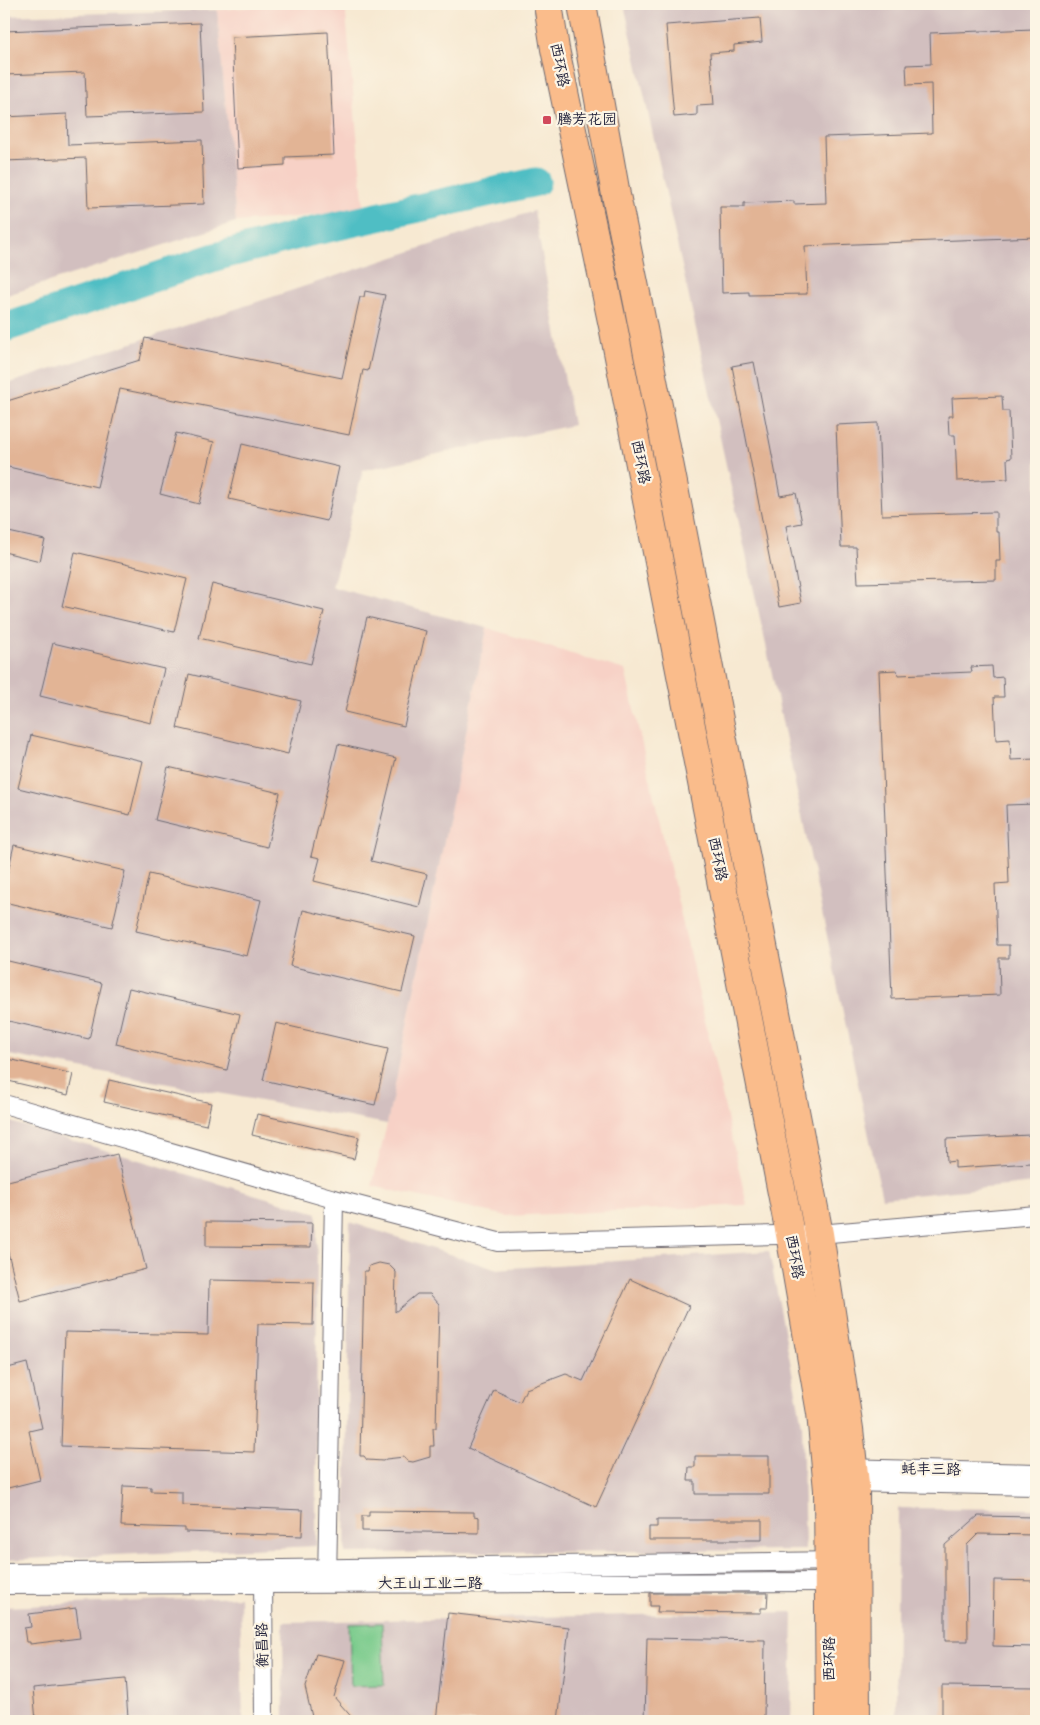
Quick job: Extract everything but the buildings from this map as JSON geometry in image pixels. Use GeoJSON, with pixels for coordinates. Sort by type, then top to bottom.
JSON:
{"type":"FeatureCollection","features":[{"type":"Feature","properties":{"kind":"main road","name":"西环路"},"geometry":{"type":"LineString","coordinates":[[548,4],[559,68],[614,326],[790,1234],[821,1413],[826,1474],[842,1571],[856,1721]]}},
{"type":"Feature","properties":{"kind":"main road","name":"西环路"},"geometry":{"type":"LineString","coordinates":[[582,4],[616,195],[819,1234],[849,1429],[854,1475],[842,1571],[830,1721]]}},
{"type":"Feature","properties":{"kind":"street"},"geometry":{"type":"LineString","coordinates":[[4,1104],[334,1199],[498,1242],[819,1234],[1036,1215]]}},
{"type":"Feature","properties":{"kind":"street"},"geometry":{"type":"LineString","coordinates":[[328,1576],[334,1199]]}},
{"type":"Feature","properties":{"kind":"street","name":"蚝丰三路"},"geometry":{"type":"LineString","coordinates":[[854,1475],[1036,1473]]}},
{"type":"Feature","properties":{"kind":"street","name":"蚝丰三路"},"geometry":{"type":"LineString","coordinates":[[826,1474],[1036,1486]]}},
{"type":"Feature","properties":{"kind":"street","name":"大王山工业二路"},"geometry":{"type":"LineString","coordinates":[[4,1585],[263,1577],[842,1571]]}},
{"type":"Feature","properties":{"kind":"street","name":"大王山工业二路"},"geometry":{"type":"LineString","coordinates":[[4,1573],[263,1577]]}},
{"type":"Feature","properties":{"kind":"street","name":"衡昌路"},"geometry":{"type":"LineString","coordinates":[[263,1577],[264,1721]]}},
{"type":"Feature","properties":{"kind":"shaded area"},"geometry":{"type":"Polygon","coordinates":[[[283,4],[345,4],[364,211],[236,222],[217,10],[283,4]]]}},
{"type":"Feature","properties":{"kind":"shaded area"},"geometry":{"type":"Polygon","coordinates":[[[624,4],[1036,4],[1036,1183],[882,1198],[766,645],[624,4]]]}},
{"type":"Feature","properties":{"kind":"shaded area"},"geometry":{"type":"Polygon","coordinates":[[[217,10],[236,222],[4,296],[4,16],[217,10]]]}},
{"type":"Feature","properties":{"kind":"shaded area"},"geometry":{"type":"Polygon","coordinates":[[[534,211],[573,425],[363,470],[332,587],[487,628],[387,1124],[4,1054],[4,385],[534,211]]]}},
{"type":"Feature","properties":{"kind":"shaded area"},"geometry":{"type":"Polygon","coordinates":[[[487,628],[625,670],[747,1205],[507,1216],[372,1186],[387,1124],[487,628]]]}},
{"type":"Feature","properties":{"kind":"shaded area"},"geometry":{"type":"Polygon","coordinates":[[[4,1120],[317,1213],[316,1546],[4,1560],[4,1120]]]}},
{"type":"Feature","properties":{"kind":"shaded area"},"geometry":{"type":"Polygon","coordinates":[[[350,1222],[495,1269],[769,1251],[802,1424],[805,1550],[345,1553],[350,1222]]]}},
{"type":"Feature","properties":{"kind":"shaded area"},"geometry":{"type":"Polygon","coordinates":[[[898,1508],[1036,1509],[1036,1721],[896,1721],[898,1508]]]}},
{"type":"Feature","properties":{"kind":"shaded area"},"geometry":{"type":"Polygon","coordinates":[[[240,1597],[243,1721],[4,1721],[4,1607],[240,1597]]]}},
{"type":"Feature","properties":{"kind":"shaded area"},"geometry":{"type":"Polygon","coordinates":[[[793,1612],[791,1721],[284,1721],[283,1622],[793,1612]]]}},
{"type":"Feature","properties":{"kind":"green space"},"geometry":{"type":"Polygon","coordinates":[[[382,1623],[384,1685],[351,1686],[349,1624],[382,1623]]]}},
{"type":"Feature","properties":{"kind":"waterway"},"geometry":{"type":"LineString","coordinates":[[4,328],[215,257],[310,232],[536,182]]}},
{"type":"Feature","properties":{"kind":"place","name":"腾芳花园"},"geometry":{"type":"Point","coordinates":[547,120]}}]}
